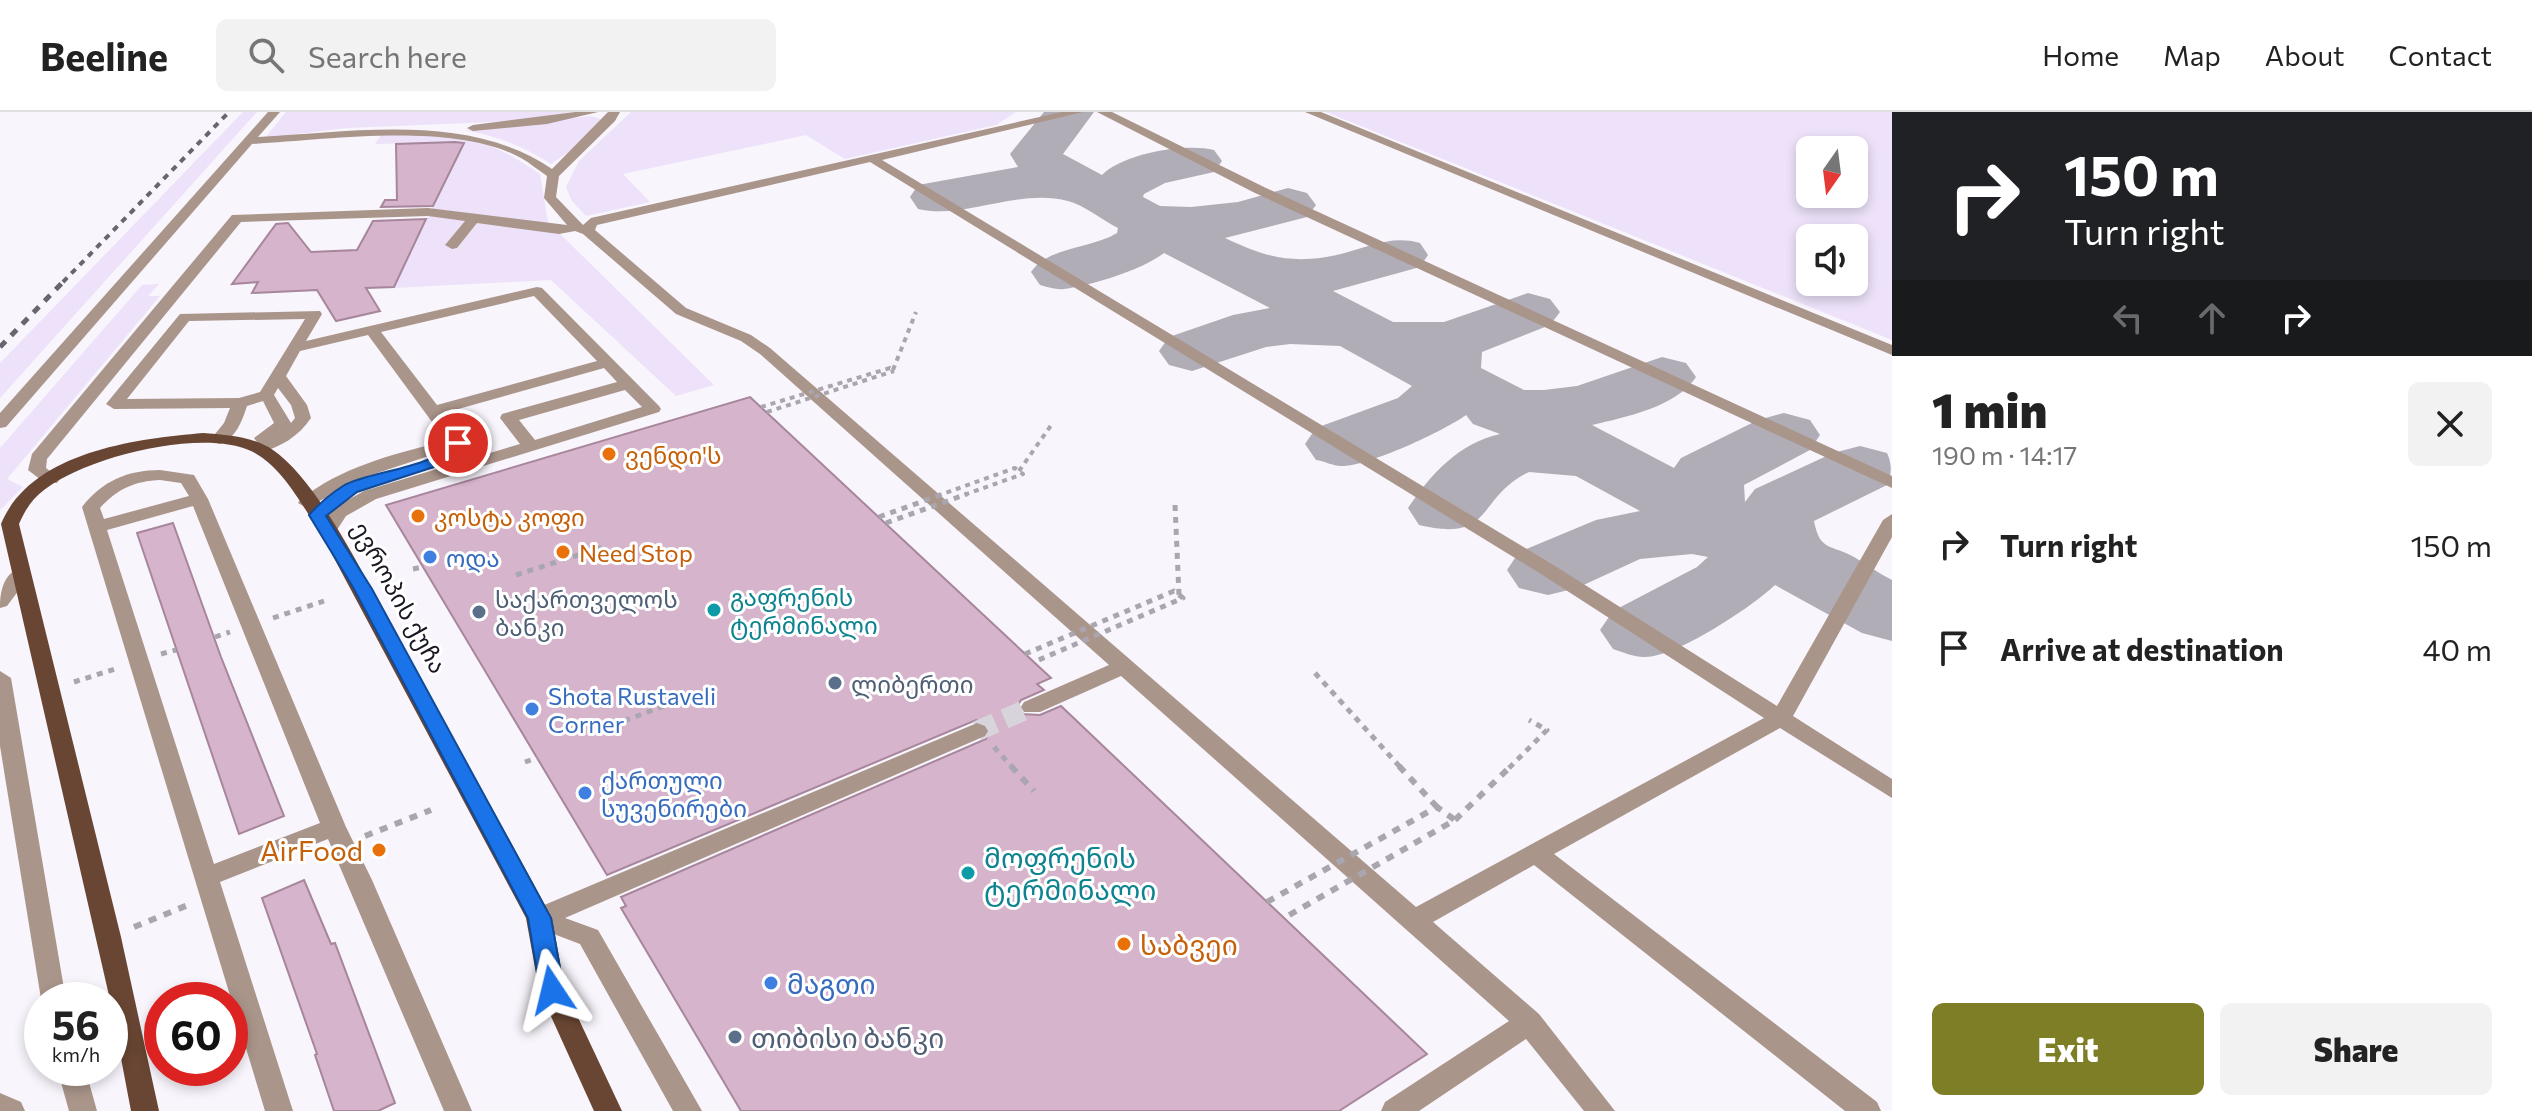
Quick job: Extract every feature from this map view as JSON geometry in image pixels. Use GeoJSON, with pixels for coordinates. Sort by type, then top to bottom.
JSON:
{"type":"FeatureCollection","features":[{"type":"Feature","properties":{"kind":"main road"},"geometry":{"type":"LineString","coordinates":[[145,1111],[10,524],[22,500],[51,479],[115,451],[157,442],[219,439],[253,446]]}},
{"type":"Feature","properties":{"kind":"main road","name":"ევროპის ქუჩა"},"geometry":{"type":"LineString","coordinates":[[253,446],[285,471],[318,516],[539,918],[552,990],[608,1111]]}},
{"type":"Feature","properties":{"kind":"street"},"geometry":{"type":"LineString","coordinates":[[0,423],[274,112]]}},
{"type":"Feature","properties":{"kind":"street"},"geometry":{"type":"LineString","coordinates":[[248,141],[372,129],[451,129],[547,121],[592,112]]}},
{"type":"Feature","properties":{"kind":"street"},"geometry":{"type":"LineString","coordinates":[[614,112],[611,119],[553,175],[550,198],[582,229],[681,311],[746,338],[765,351],[1529,1022],[1601,1111]]}},
{"type":"Feature","properties":{"kind":"street"},"geometry":{"type":"LineString","coordinates":[[51,479],[37,470],[38,458],[237,218],[428,212],[559,230],[582,229],[591,222],[1077,112]]}},
{"type":"Feature","properties":{"kind":"street"},"geometry":{"type":"LineString","coordinates":[[1103,112],[1275,199],[1514,306],[1892,483]]}},
{"type":"Feature","properties":{"kind":"street"},"geometry":{"type":"LineString","coordinates":[[1311,112],[1892,350]]}},
{"type":"Feature","properties":{"kind":"street"},"geometry":{"type":"LineString","coordinates":[[451,129],[483,135],[519,149],[542,162],[553,175]]}},
{"type":"Feature","properties":{"kind":"street"},"geometry":{"type":"LineString","coordinates":[[871,158],[1548,570],[1892,790]]}},
{"type":"Feature","properties":{"kind":"street"},"geometry":{"type":"LineString","coordinates":[[452,245],[475,217]]}},
{"type":"Feature","properties":{"kind":"street"},"geometry":{"type":"LineString","coordinates":[[295,348],[537,291],[653,409],[370,495],[340,512],[318,516]]}},
{"type":"Feature","properties":{"kind":"street"},"geometry":{"type":"LineString","coordinates":[[315,314],[295,348],[266,395],[240,403],[114,404],[185,317],[315,314]]}},
{"type":"Feature","properties":{"kind":"street"},"geometry":{"type":"LineString","coordinates":[[318,516],[351,488],[440,460],[458,447],[372,330]]}},
{"type":"Feature","properties":{"kind":"street"},"geometry":{"type":"LineString","coordinates":[[432,411],[606,363]]}},
{"type":"Feature","properties":{"kind":"street"},"geometry":{"type":"LineString","coordinates":[[253,446],[292,433],[303,418],[299,405],[277,375]]}},
{"type":"Feature","properties":{"kind":"street"},"geometry":{"type":"LineString","coordinates":[[531,446],[508,418],[627,384]]}},
{"type":"Feature","properties":{"kind":"street"},"geometry":{"type":"LineString","coordinates":[[253,446],[283,425],[266,395]]}},
{"type":"Feature","properties":{"kind":"street"},"geometry":{"type":"LineString","coordinates":[[219,439],[232,425],[240,403]]}},
{"type":"Feature","properties":{"kind":"street"},"geometry":{"type":"LineString","coordinates":[[279,1111],[91,507],[104,491],[123,481],[158,473],[188,479],[199,499],[334,827],[360,880],[458,1111]]}},
{"type":"Feature","properties":{"kind":"street"},"geometry":{"type":"LineString","coordinates":[[96,527],[199,499]]}},
{"type":"Feature","properties":{"kind":"street"},"geometry":{"type":"LineString","coordinates":[[1413,921],[1781,718],[1892,520]]}},
{"type":"Feature","properties":{"kind":"street"},"geometry":{"type":"LineString","coordinates":[[0,602],[21,574]]}},
{"type":"Feature","properties":{"kind":"street"},"geometry":{"type":"LineString","coordinates":[[1032,707],[1124,667]]}},
{"type":"Feature","properties":{"kind":"street"},"geometry":{"type":"LineString","coordinates":[[0,678],[50,982]]}},
{"type":"Feature","properties":{"kind":"street"},"geometry":{"type":"LineString","coordinates":[[539,918],[985,739]]}},
{"type":"Feature","properties":{"kind":"street"},"geometry":{"type":"LineString","coordinates":[[208,877],[334,827]]}},
{"type":"Feature","properties":{"kind":"street"},"geometry":{"type":"LineString","coordinates":[[1535,853],[1867,1111]]}},
{"type":"Feature","properties":{"kind":"street"},"geometry":{"type":"LineString","coordinates":[[539,918],[589,937],[688,1111]]}},
{"type":"Feature","properties":{"kind":"street"},"geometry":{"type":"LineString","coordinates":[[1395,1111],[1529,1022]]}},
{"type":"Feature","properties":{"kind":"street"},"geometry":{"type":"LineString","coordinates":[[76,1086],[83,1111]]}},
{"type":"Feature","properties":{"kind":"street"},"geometry":{"type":"LineString","coordinates":[[0,1106],[11,1111]]}},
{"type":"Feature","properties":{"kind":"path"},"geometry":{"type":"LineString","coordinates":[[767,412],[896,372],[893,370],[916,312]]}},
{"type":"Feature","properties":{"kind":"path"},"geometry":{"type":"LineString","coordinates":[[761,407],[890,368],[893,370]]}},
{"type":"Feature","properties":{"kind":"path"},"geometry":{"type":"LineString","coordinates":[[1019,471],[1052,424]]}},
{"type":"Feature","properties":{"kind":"path"},"geometry":{"type":"LineString","coordinates":[[879,517],[1015,468],[1023,474],[886,523]]}},
{"type":"Feature","properties":{"kind":"path"},"geometry":{"type":"LineString","coordinates":[[1175,505],[1179,595]]}},
{"type":"Feature","properties":{"kind":"path"},"geometry":{"type":"LineString","coordinates":[[516,575],[603,547]]}},
{"type":"Feature","properties":{"kind":"path"},"geometry":{"type":"LineString","coordinates":[[413,569],[423,567]]}},
{"type":"Feature","properties":{"kind":"path"},"geometry":{"type":"LineString","coordinates":[[1025,654],[1174,591],[1183,598],[1034,662]]}},
{"type":"Feature","properties":{"kind":"path"},"geometry":{"type":"LineString","coordinates":[[50,689],[176,650]]}},
{"type":"Feature","properties":{"kind":"path"},"geometry":{"type":"LineString","coordinates":[[1315,673],[1437,807],[1455,820]]}},
{"type":"Feature","properties":{"kind":"path"},"geometry":{"type":"LineString","coordinates":[[613,725],[709,689]]}},
{"type":"Feature","properties":{"kind":"path"},"geometry":{"type":"LineString","coordinates":[[1284,918],[1455,820],[1547,730],[1529,720]]}},
{"type":"Feature","properties":{"kind":"path"},"geometry":{"type":"LineString","coordinates":[[985,739],[1034,791]]}},
{"type":"Feature","properties":{"kind":"path"},"geometry":{"type":"LineString","coordinates":[[525,762],[537,758]]}},
{"type":"Feature","properties":{"kind":"path"},"geometry":{"type":"LineString","coordinates":[[1267,902],[1437,807]]}},
{"type":"Feature","properties":{"kind":"shaded area"},"geometry":{"type":"Polygon","coordinates":[[[243,112],[257,112],[0,398],[0,363],[243,112]]]}},
{"type":"Feature","properties":{"kind":"shaded area"},"geometry":{"type":"Polygon","coordinates":[[[286,112],[571,112],[514,121],[347,128],[265,138],[286,112]]]}},
{"type":"Feature","properties":{"kind":"shaded area"},"geometry":{"type":"Polygon","coordinates":[[[631,112],[1016,112],[996,125],[845,159],[806,135],[623,174],[650,202],[586,216],[572,201],[566,187],[579,161],[631,112]]]}},
{"type":"Feature","properties":{"kind":"shaded area"},"geometry":{"type":"Polygon","coordinates":[[[1326,112],[1892,112],[1892,340],[1326,112]]]}},
{"type":"Feature","properties":{"kind":"shaded area"},"geometry":{"type":"Polygon","coordinates":[[[591,116],[603,120],[580,144],[551,164],[510,142],[465,130],[591,116]]]}},
{"type":"Feature","properties":{"kind":"shaded area"},"geometry":{"type":"Polygon","coordinates":[[[424,132],[485,144],[540,174],[548,222],[714,385],[676,396],[551,280],[394,288],[464,142],[375,144],[381,135],[424,132]]]}},
{"type":"Feature","properties":{"kind":"shaded area"},"geometry":{"type":"Polygon","coordinates":[[[159,284],[148,296],[160,296],[7,479],[23,487],[0,510],[0,448],[142,285],[159,284]]]}},
{"type":"Feature","properties":{"kind":"building"},"geometry":{"type":"Polygon","coordinates":[[[464,143],[433,206],[381,207],[385,200],[397,200],[396,144],[464,143]]]}},
{"type":"Feature","properties":{"kind":"building"},"geometry":{"type":"Polygon","coordinates":[[[426,219],[394,287],[366,288],[380,311],[336,321],[317,290],[252,293],[258,282],[232,284],[276,224],[288,223],[311,252],[357,250],[373,221],[426,219]]]}},
{"type":"Feature","properties":{"kind":"building"},"geometry":{"type":"Polygon","coordinates":[[[750,397],[1051,678],[1037,684],[1044,690],[1021,700],[1018,705],[1021,714],[1040,715],[1061,706],[1427,1054],[1339,1111],[741,1111],[621,908],[626,906],[621,897],[986,739],[991,729],[986,723],[976,720],[607,875],[386,505],[750,397]]]}},
{"type":"Feature","properties":{"kind":"building"},"geometry":{"type":"Polygon","coordinates":[[[173,523],[221,657],[284,816],[239,834],[137,533],[173,523]]]}},
{"type":"Feature","properties":{"kind":"building"},"geometry":{"type":"Polygon","coordinates":[[[304,880],[331,944],[335,943],[395,1103],[378,1111],[334,1111],[262,898],[304,880]]]}},
{"type":"Feature","properties":{"kind":"taxiway"},"geometry":{"type":"LineString","coordinates":[[1070,112],[1036,154],[1040,162],[1085,188]]}},
{"type":"Feature","properties":{"kind":"taxiway"},"geometry":{"type":"LineString","coordinates":[[1114,203],[1117,192],[1134,176],[1196,161]]}},
{"type":"Feature","properties":{"kind":"taxiway"},"geometry":{"type":"LineString","coordinates":[[937,197],[1011,184],[1047,183],[1085,188]]}},
{"type":"Feature","properties":{"kind":"taxiway"},"geometry":{"type":"LineString","coordinates":[[1085,188],[1137,216]]}},
{"type":"Feature","properties":{"kind":"taxiway"},"geometry":{"type":"LineString","coordinates":[[1155,222],[1223,222],[1288,205]]}},
{"type":"Feature","properties":{"kind":"taxiway"},"geometry":{"type":"LineString","coordinates":[[1133,212],[1137,216]]}},
{"type":"Feature","properties":{"kind":"taxiway"},"geometry":{"type":"LineString","coordinates":[[1061,272],[1125,253],[1143,242],[1148,226],[1137,216]]}},
{"type":"Feature","properties":{"kind":"taxiway"},"geometry":{"type":"LineString","coordinates":[[1137,216],[1447,377]]}},
{"type":"Feature","properties":{"kind":"taxiway"},"geometry":{"type":"LineString","coordinates":[[1248,271],[1290,277],[1325,275],[1399,255]]}},
{"type":"Feature","properties":{"kind":"taxiway"},"geometry":{"type":"LineString","coordinates":[[1452,341],[1528,312]]}},
{"type":"Feature","properties":{"kind":"taxiway"},"geometry":{"type":"LineString","coordinates":[[1192,351],[1256,329],[1290,325],[1351,327]]}},
{"type":"Feature","properties":{"kind":"taxiway"},"geometry":{"type":"LineString","coordinates":[[1393,342],[1452,341]]}},
{"type":"Feature","properties":{"kind":"taxiway"},"geometry":{"type":"LineString","coordinates":[[1447,377],[1452,341]]}},
{"type":"Feature","properties":{"kind":"taxiway"},"geometry":{"type":"LineString","coordinates":[[1342,444],[1423,413],[1444,399],[1447,377]]}},
{"type":"Feature","properties":{"kind":"taxiway"},"geometry":{"type":"LineString","coordinates":[[1447,377],[1509,410]]}},
{"type":"Feature","properties":{"kind":"taxiway"},"geometry":{"type":"LineString","coordinates":[[1509,410],[1564,410],[1583,406],[1662,377]]}},
{"type":"Feature","properties":{"kind":"taxiway"},"geometry":{"type":"LineString","coordinates":[[1498,409],[1509,410]]}},
{"type":"Feature","properties":{"kind":"taxiway"},"geometry":{"type":"LineString","coordinates":[[1509,410],[1714,519]]}},
{"type":"Feature","properties":{"kind":"taxiway"},"geometry":{"type":"LineString","coordinates":[[1714,519],[1705,499],[1708,474],[1784,435]]}},
{"type":"Feature","properties":{"kind":"taxiway"},"geometry":{"type":"LineString","coordinates":[[1447,508],[1481,470],[1511,453],[1554,450],[1596,458]]}},
{"type":"Feature","properties":{"kind":"taxiway"},"geometry":{"type":"LineString","coordinates":[[1826,575],[1804,567],[1789,556],[1779,540],[1774,517],[1783,506],[1860,469]]}},
{"type":"Feature","properties":{"kind":"taxiway"},"geometry":{"type":"LineString","coordinates":[[1714,519],[1892,614]]}},
{"type":"Feature","properties":{"kind":"taxiway"},"geometry":{"type":"LineString","coordinates":[[1548,570],[1624,537],[1692,530],[1736,539]]}},
{"type":"Feature","properties":{"kind":"taxiway"},"geometry":{"type":"LineString","coordinates":[[1644,630],[1727,585],[1750,564],[1748,548],[1733,531]]}},
{"type":"Feature","properties":{"kind":"tunnel"},"geometry":{"type":"LineString","coordinates":[[977,731],[1032,707]]}},
{"type":"Feature","properties":{"kind":"railway"},"geometry":{"type":"LineString","coordinates":[[63,282],[229,112]]}},
{"type":"Feature","properties":{"kind":"railway"},"geometry":{"type":"LineString","coordinates":[[0,347],[65,280]]}},
{"type":"Feature","properties":{"kind":"place","name":"ვენდი'ს"},"geometry":{"type":"Point","coordinates":[609,454]}},
{"type":"Feature","properties":{"kind":"place","name":"კოსტა კოფი"},"geometry":{"type":"Point","coordinates":[418,516]}},
{"type":"Feature","properties":{"kind":"place","name":"Need Stop"},"geometry":{"type":"Point","coordinates":[563,552]}},
{"type":"Feature","properties":{"kind":"place","name":"ოდა"},"geometry":{"type":"Point","coordinates":[430,557]}},
{"type":"Feature","properties":{"kind":"place","name":"გაფრენის ტერმინალი"},"geometry":{"type":"Point","coordinates":[714,610]}},
{"type":"Feature","properties":{"kind":"place","name":"საქართველოს ბანკი"},"geometry":{"type":"Point","coordinates":[479,612]}},
{"type":"Feature","properties":{"kind":"place","name":"ლიბერთი"},"geometry":{"type":"Point","coordinates":[835,683]}},
{"type":"Feature","properties":{"kind":"place","name":"Shota Rustaveli Corner"},"geometry":{"type":"Point","coordinates":[532,709]}},
{"type":"Feature","properties":{"kind":"place","name":"ქართული სუვენირები"},"geometry":{"type":"Point","coordinates":[585,793]}},
{"type":"Feature","properties":{"kind":"place","name":"AirFood"},"geometry":{"type":"Point","coordinates":[379,850]}},
{"type":"Feature","properties":{"kind":"place","name":"მოფრენის ტერმინალი"},"geometry":{"type":"Point","coordinates":[968,873]}},
{"type":"Feature","properties":{"kind":"place","name":"საბვეი"},"geometry":{"type":"Point","coordinates":[1124,944]}},
{"type":"Feature","properties":{"kind":"place","name":"მაგთი"},"geometry":{"type":"Point","coordinates":[771,983]}},
{"type":"Feature","properties":{"kind":"place","name":"თიბისი ბანკი"},"geometry":{"type":"Point","coordinates":[735,1037]}},
{"type":"Feature","properties":{"kind":"route"},"geometry":{"type":"LineString","coordinates":[[458,443],[458,447],[440,460],[351,488],[317,515],[363,589],[539,918],[552,990]]}}]}
